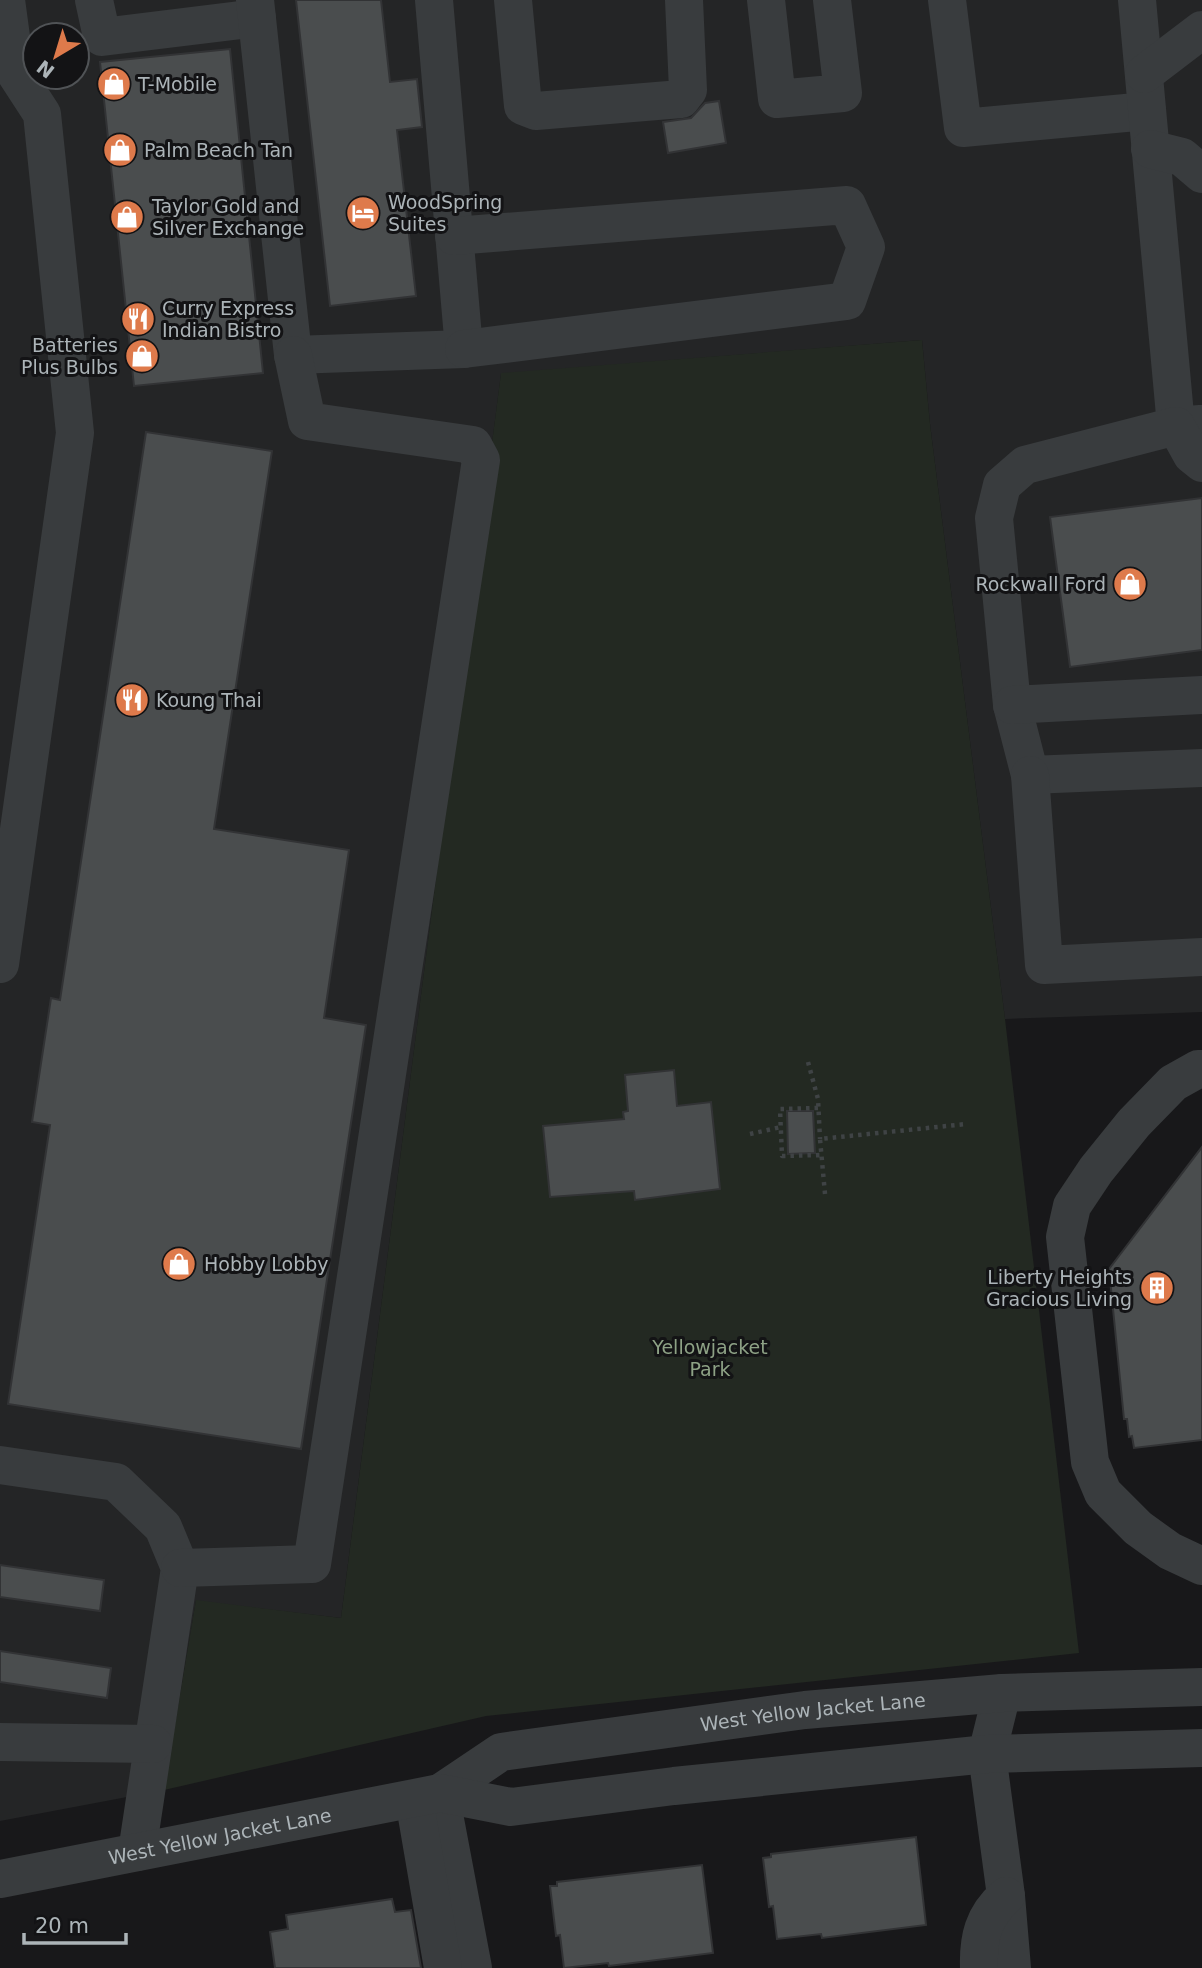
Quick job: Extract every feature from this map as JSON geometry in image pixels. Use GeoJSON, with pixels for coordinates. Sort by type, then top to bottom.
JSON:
{"type":"FeatureCollection","features":[{"type":"Feature","properties":{"kind":"street"},"geometry":{"type":"LineString","coordinates":[[0,964],[75,433],[43,114],[16,74],[5,0]]}},
{"type":"Feature","properties":{"kind":"street"},"geometry":{"type":"LineString","coordinates":[[94,0],[102,37],[256,9],[293,355],[307,421],[473,445],[481,460],[312,1564],[180,1568]]}},
{"type":"Feature","properties":{"kind":"street"},"geometry":{"type":"LineString","coordinates":[[435,0],[464,349]]}},
{"type":"Feature","properties":{"kind":"street"},"geometry":{"type":"LineString","coordinates":[[513,0],[523,106],[536,111],[681,99],[688,90],[684,0]]}},
{"type":"Feature","properties":{"kind":"street"},"geometry":{"type":"LineString","coordinates":[[766,0],[777,99],[843,93],[832,0]]}},
{"type":"Feature","properties":{"kind":"street"},"geometry":{"type":"LineString","coordinates":[[947,0],[963,128],[1145,93],[1202,30]]}},
{"type":"Feature","properties":{"kind":"street"},"geometry":{"type":"LineString","coordinates":[[1137,0],[1150,149],[1192,455],[1202,463]]}},
{"type":"Feature","properties":{"kind":"street"},"geometry":{"type":"LineString","coordinates":[[1150,149],[1182,157],[1202,174]]}},
{"type":"Feature","properties":{"kind":"street"},"geometry":{"type":"LineString","coordinates":[[293,355],[464,349],[847,301],[866,247],[847,205],[454,236]]}},
{"type":"Feature","properties":{"kind":"street"},"geometry":{"type":"LineString","coordinates":[[1189,425],[1025,465],[1002,485],[994,519],[1012,705],[1030,775],[1044,965],[1202,957]]}},
{"type":"Feature","properties":{"kind":"street"},"geometry":{"type":"LineString","coordinates":[[1012,705],[1202,695]]}},
{"type":"Feature","properties":{"kind":"street"},"geometry":{"type":"LineString","coordinates":[[1030,775],[1202,768]]}},
{"type":"Feature","properties":{"kind":"street"},"geometry":{"type":"LineString","coordinates":[[1202,1069],[1172,1083],[1134,1123],[1096,1170],[1072,1206],[1065,1237],[1090,1462],[1102,1493],[1138,1528],[1170,1551],[1202,1566]]}},
{"type":"Feature","properties":{"kind":"street"},"geometry":{"type":"LineString","coordinates":[[0,1465],[116,1482],[163,1527],[180,1568],[137,1852]]}},
{"type":"Feature","properties":{"kind":"street","name":"West Yellow Jacket Lane"},"geometry":{"type":"LineString","coordinates":[[427,1796],[501,1752],[805,1710],[1002,1693],[1202,1687]]}},
{"type":"Feature","properties":{"kind":"street"},"geometry":{"type":"LineString","coordinates":[[1002,1693],[987,1754],[1006,1896],[1012,1968]]}},
{"type":"Feature","properties":{"kind":"street"},"geometry":{"type":"LineString","coordinates":[[0,1742],[153,1744]]}},
{"type":"Feature","properties":{"kind":"street","name":"West Yellow Jacket Lane"},"geometry":{"type":"LineString","coordinates":[[0,1879],[427,1796],[511,1807],[674,1786],[987,1754],[1202,1748]]}},
{"type":"Feature","properties":{"kind":"street"},"geometry":{"type":"LineString","coordinates":[[427,1796],[443,1968]]}},
{"type":"Feature","properties":{"kind":"street"},"geometry":{"type":"LineString","coordinates":[[427,1796],[473,1968]]}},
{"type":"Feature","properties":{"kind":"street"},"geometry":{"type":"LineString","coordinates":[[979,1968],[978,1955],[984,1924],[988,1914],[1006,1896]]}},
{"type":"Feature","properties":{"kind":"path"},"geometry":{"type":"LineString","coordinates":[[808,1062],[818,1108],[825,1194]]}},
{"type":"Feature","properties":{"kind":"path"},"geometry":{"type":"LineString","coordinates":[[818,1108],[780,1110],[782,1156],[821,1155]]}},
{"type":"Feature","properties":{"kind":"path"},"geometry":{"type":"LineString","coordinates":[[820,1139],[965,1124]]}},
{"type":"Feature","properties":{"kind":"path"},"geometry":{"type":"LineString","coordinates":[[750,1134],[781,1127]]}},
{"type":"Feature","properties":{"kind":"shaded area"},"geometry":{"type":"Polygon","coordinates":[[[0,0],[1202,0],[1202,1012],[1005,1019],[930,424],[922,340],[501,374],[341,1618],[196,1601],[164,1790],[0,1821],[0,0]]]}},
{"type":"Feature","properties":{"kind":"green space","name":"Yellowjacket Park"},"geometry":{"type":"Polygon","coordinates":[[[922,340],[1079,1653],[486,1716],[164,1790],[196,1600],[341,1618],[501,373],[922,340]]]}},
{"type":"Feature","properties":{"kind":"building","name":"WoodSpring Suites"},"geometry":{"type":"Polygon","coordinates":[[[296,0],[381,0],[390,82],[417,79],[422,127],[397,130],[416,296],[330,306],[296,0]]]}},
{"type":"Feature","properties":{"kind":"building"},"geometry":{"type":"Polygon","coordinates":[[[230,49],[263,373],[134,386],[100,62],[230,49]]]}},
{"type":"Feature","properties":{"kind":"building"},"geometry":{"type":"Polygon","coordinates":[[[719,101],[726,143],[668,153],[663,122],[691,118],[705,103],[719,101]]]}},
{"type":"Feature","properties":{"kind":"building","name":"Hobby Lobby"},"geometry":{"type":"Polygon","coordinates":[[[146,432],[272,451],[214,829],[349,850],[324,1018],[366,1025],[301,1449],[8,1404],[50,1125],[32,1122],[51,998],[60,1000],[146,432]]]}},
{"type":"Feature","properties":{"kind":"building","name":"Rockwall Ford"},"geometry":{"type":"Polygon","coordinates":[[[1202,498],[1202,650],[1070,667],[1050,517],[1202,498]]]}},
{"type":"Feature","properties":{"kind":"building"},"geometry":{"type":"Polygon","coordinates":[[[674,1070],[677,1106],[711,1102],[720,1189],[635,1200],[634,1191],[550,1197],[543,1126],[624,1119],[623,1112],[628,1111],[625,1075],[674,1070]]]}},
{"type":"Feature","properties":{"kind":"building"},"geometry":{"type":"Polygon","coordinates":[[[787,1111],[813,1111],[815,1153],[788,1154],[787,1111]]]}},
{"type":"Feature","properties":{"kind":"building","name":"Liberty Heights Gracious Living"},"geometry":{"type":"Polygon","coordinates":[[[1202,1147],[1202,1440],[1134,1448],[1132,1436],[1129,1437],[1127,1419],[1124,1419],[1109,1269],[1202,1147]]]}},
{"type":"Feature","properties":{"kind":"building"},"geometry":{"type":"Polygon","coordinates":[[[0,1565],[104,1580],[100,1611],[0,1597],[0,1565]]]}},
{"type":"Feature","properties":{"kind":"building"},"geometry":{"type":"Polygon","coordinates":[[[0,1651],[111,1668],[107,1698],[0,1682],[0,1651]]]}},
{"type":"Feature","properties":{"kind":"building"},"geometry":{"type":"Polygon","coordinates":[[[916,1837],[926,1925],[822,1938],[821,1934],[777,1939],[773,1906],[769,1907],[763,1858],[771,1857],[771,1854],[916,1837]]]}},
{"type":"Feature","properties":{"kind":"building"},"geometry":{"type":"Polygon","coordinates":[[[702,1865],[713,1953],[609,1966],[608,1963],[564,1968],[560,1935],[556,1936],[550,1886],[557,1886],[557,1882],[702,1865]]]}},
{"type":"Feature","properties":{"kind":"building"},"geometry":{"type":"Polygon","coordinates":[[[392,1899],[395,1912],[411,1910],[421,1968],[275,1968],[270,1932],[288,1929],[286,1915],[392,1899]]]}},
{"type":"Feature","properties":{"kind":"place","name":"T-Mobile"},"geometry":{"type":"Point","coordinates":[114,84]}},
{"type":"Feature","properties":{"kind":"place","name":"Palm Beach Tan"},"geometry":{"type":"Point","coordinates":[120,150]}},
{"type":"Feature","properties":{"kind":"place","name":"WoodSpring Suites"},"geometry":{"type":"Point","coordinates":[363,213]}},
{"type":"Feature","properties":{"kind":"place","name":"Taylor Gold and Silver Exchange"},"geometry":{"type":"Point","coordinates":[127,217]}},
{"type":"Feature","properties":{"kind":"place","name":"Curry Express Indian Bistro"},"geometry":{"type":"Point","coordinates":[138,319]}},
{"type":"Feature","properties":{"kind":"place","name":"Batteries Plus Bulbs"},"geometry":{"type":"Point","coordinates":[142,356]}},
{"type":"Feature","properties":{"kind":"place","name":"Rockwall Ford"},"geometry":{"type":"Point","coordinates":[1130,584]}},
{"type":"Feature","properties":{"kind":"place","name":"Koung Thai"},"geometry":{"type":"Point","coordinates":[132,700]}},
{"type":"Feature","properties":{"kind":"place","name":"Hobby Lobby"},"geometry":{"type":"Point","coordinates":[179,1264]}},
{"type":"Feature","properties":{"kind":"place","name":"Liberty Heights Gracious Living"},"geometry":{"type":"Point","coordinates":[1157,1288]}}]}
